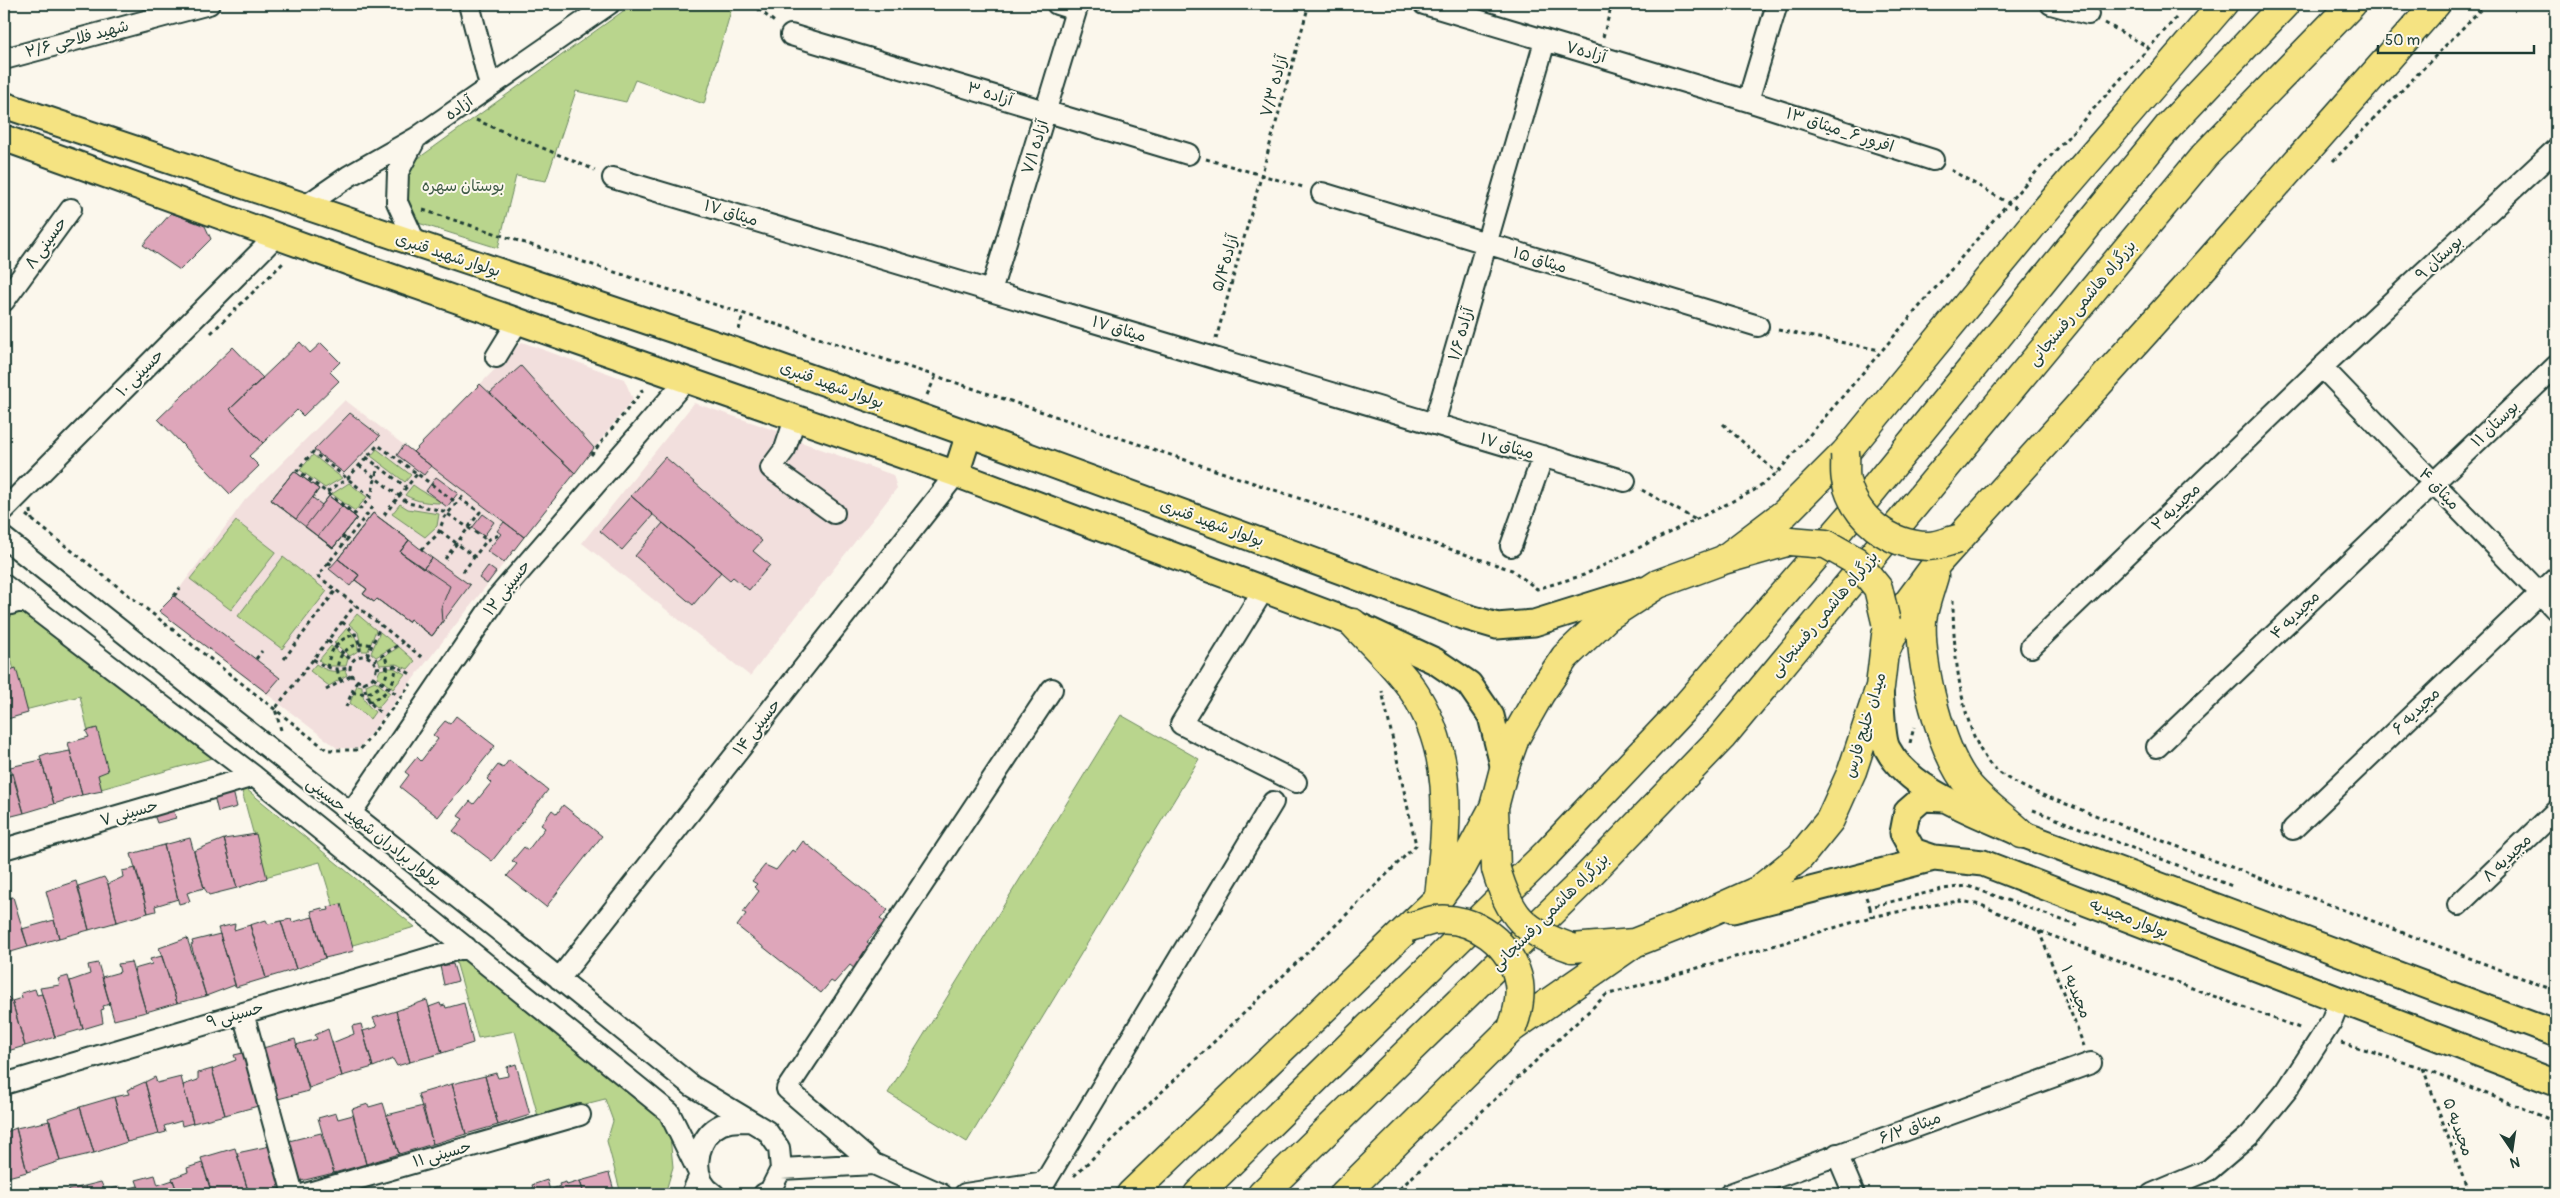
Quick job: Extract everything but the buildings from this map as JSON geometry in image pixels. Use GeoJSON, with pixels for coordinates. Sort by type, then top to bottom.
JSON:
{"type":"FeatureCollection","features":[{"type":"Feature","properties":{"kind":"highway"},"geometry":{"type":"LineString","coordinates":[[1724,560],[1785,513],[1846,453],[2036,221],[2222,4]]}},
{"type":"Feature","properties":{"kind":"highway"},"geometry":{"type":"LineString","coordinates":[[1198,1194],[1547,853],[1687,705],[1868,496],[2168,127],[2285,4]]}},
{"type":"Feature","properties":{"kind":"highway","name":"بزرگراه هاشمی رفسنجانی"},"geometry":{"type":"LineString","coordinates":[[1262,1194],[1581,883],[1722,737],[2204,156],[2352,4]]}},
{"type":"Feature","properties":{"kind":"highway"},"geometry":{"type":"LineString","coordinates":[[1885,652],[1907,604],[1938,562],[2211,259],[2436,4]]}},
{"type":"Feature","properties":{"kind":"highway"},"geometry":{"type":"LineString","coordinates":[[1846,453],[1846,480],[1855,505],[1872,526],[1898,541],[1928,546],[1958,539]]}},
{"type":"Feature","properties":{"kind":"highway","name":"میدان خلیج فارس"},"geometry":{"type":"LineString","coordinates":[[1790,541],[1826,544],[1856,561],[1878,588],[1886,622],[1885,652],[1880,687],[1852,771],[1830,820],[1800,857],[1759,890],[1690,921],[1634,943],[1572,948],[1544,939],[1520,921],[1504,897],[1496,869],[1494,807],[1515,738],[1540,694],[1565,657],[1607,617],[1658,584],[1724,560],[1790,541]]}},
{"type":"Feature","properties":{"kind":"highway"},"geometry":{"type":"LineString","coordinates":[[1938,562],[1922,620],[1926,672],[1936,718],[1954,761],[1970,787],[2025,821]]}},
{"type":"Feature","properties":{"kind":"highway"},"geometry":{"type":"LineString","coordinates":[[1353,623],[1410,686],[1430,723],[1440,750],[1447,813],[1439,898]]}},
{"type":"Feature","properties":{"kind":"highway"},"geometry":{"type":"LineString","coordinates":[[1131,1194],[1439,898],[1462,867],[1494,807]]}},
{"type":"Feature","properties":{"kind":"highway"},"geometry":{"type":"LineString","coordinates":[[1409,927],[1436,920],[1445,920],[1464,922],[1488,933],[1508,955],[1519,983],[1517,1014],[1512,1028]]}},
{"type":"Feature","properties":{"kind":"highway"},"geometry":{"type":"LineString","coordinates":[[1344,1194],[1512,1028],[1634,943]]}},
{"type":"Feature","properties":{"kind":"main road","name":"بولوار شهید قنبری"},"geometry":{"type":"LineString","coordinates":[[4,105],[304,208],[733,350],[969,434],[1463,616],[1497,626],[1534,623],[1658,584]]}},
{"type":"Feature","properties":{"kind":"main road"},"geometry":{"type":"LineString","coordinates":[[4,138],[518,322],[956,474],[1353,623],[1435,661],[1469,684],[1490,716],[1504,769]]}},
{"type":"Feature","properties":{"kind":"main road"},"geometry":{"type":"LineString","coordinates":[[956,474],[969,434]]}},
{"type":"Feature","properties":{"kind":"main road"},"geometry":{"type":"LineString","coordinates":[[1880,687],[1886,747],[1903,770],[1944,799]]}},
{"type":"Feature","properties":{"kind":"main road"},"geometry":{"type":"LineString","coordinates":[[1934,858],[1913,851],[1903,833],[1907,812],[1923,798],[1944,799],[2025,821],[2556,1034]]}},
{"type":"Feature","properties":{"kind":"main road","name":"بولوار مجیدیه"},"geometry":{"type":"LineString","coordinates":[[1690,921],[1934,858],[1983,863],[2016,874],[2556,1083]]}},
{"type":"Feature","properties":{"kind":"street","name":"شهید فلاحی ۲/۶"},"geometry":{"type":"LineString","coordinates":[[4,59],[209,4]]}},
{"type":"Feature","properties":{"kind":"street"},"geometry":{"type":"LineString","coordinates":[[469,4],[490,86]]}},
{"type":"Feature","properties":{"kind":"street","name":"آزاده"},"geometry":{"type":"LineString","coordinates":[[304,208],[348,176],[416,138],[609,4]]}},
{"type":"Feature","properties":{"kind":"street"},"geometry":{"type":"LineString","coordinates":[[1056,4],[1077,7]]}},
{"type":"Feature","properties":{"kind":"street","name":"آزاده۷"},"geometry":{"type":"LineString","coordinates":[[1424,4],[1748,100]]}},
{"type":"Feature","properties":{"kind":"street"},"geometry":{"type":"LineString","coordinates":[[1748,100],[1777,4]]}},
{"type":"Feature","properties":{"kind":"street"},"geometry":{"type":"LineString","coordinates":[[2051,4],[2088,14]]}},
{"type":"Feature","properties":{"kind":"street","name":"آزاده ۷/۱"},"geometry":{"type":"LineString","coordinates":[[991,291],[1077,7]]}},
{"type":"Feature","properties":{"kind":"street","name":"آزاده ۳"},"geometry":{"type":"LineString","coordinates":[[791,35],[1188,154]]}},
{"type":"Feature","properties":{"kind":"street","name":"آزاده ۱/۶"},"geometry":{"type":"LineString","coordinates":[[1434,424],[1545,41]]}},
{"type":"Feature","properties":{"kind":"street","name":"افرور ۶_میثاق ۱۳"},"geometry":{"type":"LineString","coordinates":[[1748,100],[1933,160]]}},
{"type":"Feature","properties":{"kind":"street"},"geometry":{"type":"LineString","coordinates":[[416,138],[398,172],[397,202],[416,244]]}},
{"type":"Feature","properties":{"kind":"street","name":"بوستان ۹"},"geometry":{"type":"LineString","coordinates":[[2322,367],[2556,149]]}},
{"type":"Feature","properties":{"kind":"street","name":"میثاق ۱۷"},"geometry":{"type":"LineString","coordinates":[[613,178],[1625,481]]}},
{"type":"Feature","properties":{"kind":"street","name":"میثاق ۱۵"},"geometry":{"type":"LineString","coordinates":[[1322,193],[1758,326]]}},
{"type":"Feature","properties":{"kind":"street","name":"حسینی ۸"},"geometry":{"type":"LineString","coordinates":[[4,301],[71,209]]}},
{"type":"Feature","properties":{"kind":"street","name":"حسینی ۱۰"},"geometry":{"type":"LineString","coordinates":[[4,510],[276,236]]}},
{"type":"Feature","properties":{"kind":"street"},"geometry":{"type":"LineString","coordinates":[[496,358],[518,322]]}},
{"type":"Feature","properties":{"kind":"street","name":"بوستان ۱۱"},"geometry":{"type":"LineString","coordinates":[[2434,483],[2556,366]]}},
{"type":"Feature","properties":{"kind":"street","name":"میثاق ۴"},"geometry":{"type":"LineString","coordinates":[[2322,367],[2556,610]]}},
{"type":"Feature","properties":{"kind":"street","name":"مجیدیه ۲"},"geometry":{"type":"LineString","coordinates":[[2031,647],[2322,367]]}},
{"type":"Feature","properties":{"kind":"street","name":"حسینی ۱۲"},"geometry":{"type":"LineString","coordinates":[[351,813],[497,598],[686,380]]}},
{"type":"Feature","properties":{"kind":"street"},"geometry":{"type":"LineString","coordinates":[[792,417],[794,422],[784,449],[771,468],[834,513]]}},
{"type":"Feature","properties":{"kind":"street"},"geometry":{"type":"LineString","coordinates":[[1511,546],[1543,456]]}},
{"type":"Feature","properties":{"kind":"street","name":"حسینی ۱۴"},"geometry":{"type":"LineString","coordinates":[[559,979],[956,474]]}},
{"type":"Feature","properties":{"kind":"street","name":"مجیدیه ۴"},"geometry":{"type":"LineString","coordinates":[[2157,747],[2434,483]]}},
{"type":"Feature","properties":{"kind":"street","name":"بولوار برادران شهید حسینی"},"geometry":{"type":"LineString","coordinates":[[4,538],[692,1086],[767,1131],[779,1148],[781,1169]]}},
{"type":"Feature","properties":{"kind":"street","name":"مجیدیه ۶"},"geometry":{"type":"LineString","coordinates":[[2293,828],[2556,578]]}},
{"type":"Feature","properties":{"kind":"street","name":"بولوار برادران شهید حسینی"},"geometry":{"type":"LineString","coordinates":[[4,585],[254,776],[669,1112],[700,1175],[714,1194]]}},
{"type":"Feature","properties":{"kind":"street"},"geometry":{"type":"LineString","coordinates":[[1264,589],[1181,724],[1296,782]]}},
{"type":"Feature","properties":{"kind":"street"},"geometry":{"type":"LineString","coordinates":[[4,606],[24,600]]}},
{"type":"Feature","properties":{"kind":"street"},"geometry":{"type":"LineString","coordinates":[[941,1194],[874,1164],[787,1089],[1052,689]]}},
{"type":"Feature","properties":{"kind":"street","name":"حسینی ۷"},"geometry":{"type":"LineString","coordinates":[[4,850],[254,776]]}},
{"type":"Feature","properties":{"kind":"street"},"geometry":{"type":"LineString","coordinates":[[965,1194],[1045,1182],[1272,802]]}},
{"type":"Feature","properties":{"kind":"street","name":"مجیدیه ۸"},"geometry":{"type":"LineString","coordinates":[[2458,905],[2556,811]]}},
{"type":"Feature","properties":{"kind":"street","name":"حسینی ۹"},"geometry":{"type":"LineString","coordinates":[[4,1084],[466,947]]}},
{"type":"Feature","properties":{"kind":"street"},"geometry":{"type":"LineString","coordinates":[[2152,1194],[2209,1170],[2250,1135],[2287,1090],[2331,1022],[2340,999]]}},
{"type":"Feature","properties":{"kind":"street"},"geometry":{"type":"LineString","coordinates":[[243,1013],[293,1194]]}},
{"type":"Feature","properties":{"kind":"street","name":"میثاق ۶/۲"},"geometry":{"type":"LineString","coordinates":[[1730,1194],[2091,1063]]}},
{"type":"Feature","properties":{"kind":"street","name":"حسینی ۱۱"},"geometry":{"type":"LineString","coordinates":[[304,1194],[580,1114]]}},
{"type":"Feature","properties":{"kind":"street"},"geometry":{"type":"LineString","coordinates":[[692,1194],[700,1175],[698,1158],[703,1142],[714,1129],[730,1121],[748,1121]]}},
{"type":"Feature","properties":{"kind":"street"},"geometry":{"type":"LineString","coordinates":[[1837,1154],[1854,1194]]}},
{"type":"Feature","properties":{"kind":"street"},"geometry":{"type":"LineString","coordinates":[[764,1194],[770,1191],[781,1169],[874,1164]]}},
{"type":"Feature","properties":{"kind":"path"},"geometry":{"type":"LineString","coordinates":[[752,4],[791,35]]}},
{"type":"Feature","properties":{"kind":"path","name":"آزاده ۷/۳"},"geometry":{"type":"LineString","coordinates":[[1263,176],[1310,4]]}},
{"type":"Feature","properties":{"kind":"path"},"geometry":{"type":"LineString","coordinates":[[1598,56],[1612,4]]}},
{"type":"Feature","properties":{"kind":"path"},"geometry":{"type":"LineString","coordinates":[[2329,165],[2486,4]]}},
{"type":"Feature","properties":{"kind":"path"},"geometry":{"type":"LineString","coordinates":[[2088,14],[2148,47]]}},
{"type":"Feature","properties":{"kind":"path"},"geometry":{"type":"LineString","coordinates":[[397,202],[946,379],[1503,566],[1512,570],[1537,589],[1584,575],[1753,492],[1777,473],[1880,350],[2008,203],[2178,16]]}},
{"type":"Feature","properties":{"kind":"path"},"geometry":{"type":"LineString","coordinates":[[455,110],[613,178]]}},
{"type":"Feature","properties":{"kind":"path"},"geometry":{"type":"LineString","coordinates":[[1188,154],[1322,193]]}},
{"type":"Feature","properties":{"kind":"path"},"geometry":{"type":"LineString","coordinates":[[1933,160],[2036,221]]}},
{"type":"Feature","properties":{"kind":"path","name":"آزاده۵/۴"},"geometry":{"type":"LineString","coordinates":[[1211,357],[1263,176]]}},
{"type":"Feature","properties":{"kind":"path"},"geometry":{"type":"LineString","coordinates":[[1758,326],[1880,350]]}},
{"type":"Feature","properties":{"kind":"path"},"geometry":{"type":"LineString","coordinates":[[1723,424],[1777,473]]}},
{"type":"Feature","properties":{"kind":"path"},"geometry":{"type":"LineString","coordinates":[[327,492],[348,478],[378,445],[457,503]]}},
{"type":"Feature","properties":{"kind":"path"},"geometry":{"type":"LineString","coordinates":[[370,504],[355,514],[297,470],[313,452],[371,497]]}},
{"type":"Feature","properties":{"kind":"path"},"geometry":{"type":"LineString","coordinates":[[366,457],[406,487]]}},
{"type":"Feature","properties":{"kind":"path"},"geometry":{"type":"LineString","coordinates":[[359,465],[408,503],[448,514],[487,540]]}},
{"type":"Feature","properties":{"kind":"path"},"geometry":{"type":"LineString","coordinates":[[378,466],[370,504],[346,540],[318,576],[423,658]]}},
{"type":"Feature","properties":{"kind":"path"},"geometry":{"type":"LineString","coordinates":[[384,515],[417,474]]}},
{"type":"Feature","properties":{"kind":"path"},"geometry":{"type":"LineString","coordinates":[[1625,481],[1696,520]]}},
{"type":"Feature","properties":{"kind":"path"},"geometry":{"type":"LineString","coordinates":[[421,550],[440,531],[448,514],[466,492]]}},
{"type":"Feature","properties":{"kind":"path"},"geometry":{"type":"LineString","coordinates":[[445,559],[480,512],[460,498]]}},
{"type":"Feature","properties":{"kind":"path"},"geometry":{"type":"LineString","coordinates":[[32,520],[327,750],[346,751]]}},
{"type":"Feature","properties":{"kind":"path"},"geometry":{"type":"LineString","coordinates":[[440,531],[475,557]]}},
{"type":"Feature","properties":{"kind":"path"},"geometry":{"type":"LineString","coordinates":[[463,572],[487,540],[501,534]]}},
{"type":"Feature","properties":{"kind":"path"},"geometry":{"type":"LineString","coordinates":[[342,536],[346,540]]}},
{"type":"Feature","properties":{"kind":"path"},"geometry":{"type":"LineString","coordinates":[[328,562],[332,566]]}},
{"type":"Feature","properties":{"kind":"path"},"geometry":{"type":"LineString","coordinates":[[174,596],[180,588]]}},
{"type":"Feature","properties":{"kind":"path"},"geometry":{"type":"LineString","coordinates":[[284,658],[336,590]]}},
{"type":"Feature","properties":{"kind":"path"},"geometry":{"type":"LineString","coordinates":[[1953,592],[1956,656],[1964,706],[1971,727],[1986,759],[2007,778],[2032,791],[2556,991]]}},
{"type":"Feature","properties":{"kind":"path"},"geometry":{"type":"LineString","coordinates":[[275,709],[355,604]]}},
{"type":"Feature","properties":{"kind":"path"},"geometry":{"type":"LineString","coordinates":[[342,622],[357,634],[360,643],[360,656]]}},
{"type":"Feature","properties":{"kind":"path"},"geometry":{"type":"LineString","coordinates":[[367,656],[381,625]]}},
{"type":"Feature","properties":{"kind":"path"},"geometry":{"type":"LineString","coordinates":[[327,668],[329,656],[334,646],[348,636],[357,634]]}},
{"type":"Feature","properties":{"kind":"path"},"geometry":{"type":"LineString","coordinates":[[328,641],[353,661]]}},
{"type":"Feature","properties":{"kind":"path"},"geometry":{"type":"LineString","coordinates":[[374,661],[403,642]]}},
{"type":"Feature","properties":{"kind":"path"},"geometry":{"type":"LineString","coordinates":[[341,681],[337,670],[343,652],[360,643],[372,645]]}},
{"type":"Feature","properties":{"kind":"path"},"geometry":{"type":"LineString","coordinates":[[256,659],[262,651]]}},
{"type":"Feature","properties":{"kind":"path"},"geometry":{"type":"LineString","coordinates":[[352,692],[364,694],[378,689],[383,684],[388,672],[384,654]]}},
{"type":"Feature","properties":{"kind":"path"},"geometry":{"type":"LineString","coordinates":[[360,656],[367,656],[374,661],[376,668],[373,677],[364,681],[357,680],[352,675],[350,668],[353,661],[360,656]]}},
{"type":"Feature","properties":{"kind":"path"},"geometry":{"type":"LineString","coordinates":[[313,660],[327,668],[337,670],[350,668]]}},
{"type":"Feature","properties":{"kind":"path"},"geometry":{"type":"LineString","coordinates":[[376,668],[396,666],[411,674]]}},
{"type":"Feature","properties":{"kind":"path"},"geometry":{"type":"LineString","coordinates":[[368,702],[383,695],[389,689],[393,682],[396,666]]}},
{"type":"Feature","properties":{"kind":"path"},"geometry":{"type":"LineString","coordinates":[[326,690],[352,675]]}},
{"type":"Feature","properties":{"kind":"path"},"geometry":{"type":"LineString","coordinates":[[373,677],[396,694]]}},
{"type":"Feature","properties":{"kind":"path"},"geometry":{"type":"LineString","coordinates":[[346,706],[357,680]]}},
{"type":"Feature","properties":{"kind":"path"},"geometry":{"type":"LineString","coordinates":[[364,681],[364,694],[368,702],[381,713]]}},
{"type":"Feature","properties":{"kind":"path"},"geometry":{"type":"LineString","coordinates":[[1045,1182],[1062,1187],[1337,924],[1416,845],[1382,688]]}},
{"type":"Feature","properties":{"kind":"path"},"geometry":{"type":"LineString","coordinates":[[275,709],[282,734]]}},
{"type":"Feature","properties":{"kind":"path"},"geometry":{"type":"LineString","coordinates":[[1903,770],[1914,726],[1936,718]]}},
{"type":"Feature","properties":{"kind":"path"},"geometry":{"type":"LineString","coordinates":[[2025,821],[2242,890]]}},
{"type":"Feature","properties":{"kind":"path"},"geometry":{"type":"LineString","coordinates":[[1859,878],[1870,907],[1870,917]]}},
{"type":"Feature","properties":{"kind":"path"},"geometry":{"type":"LineString","coordinates":[[1870,907],[1942,889],[1968,886],[2090,931]]}},
{"type":"Feature","properties":{"kind":"path"},"geometry":{"type":"LineString","coordinates":[[1394,1194],[1606,995],[1870,917],[1961,901],[1980,904],[2039,931],[2321,1036],[2423,1068],[2556,1122]]}},
{"type":"Feature","properties":{"kind":"path","name":"مجیدیه ۱"},"geometry":{"type":"LineString","coordinates":[[2039,931],[2091,1063]]}},
{"type":"Feature","properties":{"kind":"path","name":"مجیدیه ۵"},"geometry":{"type":"LineString","coordinates":[[2423,1068],[2469,1194]]}},
{"type":"Feature","properties":{"kind":"shaded area"},"geometry":{"type":"Polygon","coordinates":[[[522,342],[624,379],[633,399],[359,748],[337,748],[159,611],[174,596],[245,500],[345,400],[413,452],[522,342]]]}},
{"type":"Feature","properties":{"kind":"shaded area"},"geometry":{"type":"Polygon","coordinates":[[[694,403],[789,435],[790,438],[893,475],[897,488],[750,676],[582,543],[694,403]]]}},
{"type":"Feature","properties":{"kind":"green space","name":"بوستان سهره"},"geometry":{"type":"Polygon","coordinates":[[[633,4],[733,4],[704,104],[635,80],[626,102],[576,91],[546,181],[516,176],[498,248],[415,222],[401,190],[409,165],[633,4]]]}},
{"type":"Feature","properties":{"kind":"green space"},"geometry":{"type":"Polygon","coordinates":[[[377,449],[411,475],[405,482],[371,456],[377,449]]]}},
{"type":"Feature","properties":{"kind":"green space"},"geometry":{"type":"Polygon","coordinates":[[[313,455],[342,478],[325,488],[300,470],[313,455]]]}},
{"type":"Feature","properties":{"kind":"green space"},"geometry":{"type":"Polygon","coordinates":[[[349,483],[367,497],[355,511],[332,494],[349,483]]]}},
{"type":"Feature","properties":{"kind":"green space"},"geometry":{"type":"Polygon","coordinates":[[[413,485],[442,503],[423,502],[405,495],[413,485]]]}},
{"type":"Feature","properties":{"kind":"green space"},"geometry":{"type":"Polygon","coordinates":[[[400,504],[408,509],[439,514],[437,526],[425,537],[392,514],[400,504]]]}},
{"type":"Feature","properties":{"kind":"green space"},"geometry":{"type":"Polygon","coordinates":[[[236,521],[276,552],[231,610],[190,579],[236,521]]]}},
{"type":"Feature","properties":{"kind":"green space"},"geometry":{"type":"Polygon","coordinates":[[[283,557],[327,591],[282,649],[238,616],[283,557]]]}},
{"type":"Feature","properties":{"kind":"green space"},"geometry":{"type":"Polygon","coordinates":[[[21,611],[212,758],[101,789],[80,696],[25,710],[4,634],[4,615],[21,611]]]}},
{"type":"Feature","properties":{"kind":"green space"},"geometry":{"type":"Polygon","coordinates":[[[357,614],[376,630],[368,651],[362,651],[358,632],[349,624],[357,614]]]}},
{"type":"Feature","properties":{"kind":"green space"},"geometry":{"type":"Polygon","coordinates":[[[347,628],[356,638],[358,647],[358,651],[350,656],[334,643],[347,628]]]}},
{"type":"Feature","properties":{"kind":"green space"},"geometry":{"type":"Polygon","coordinates":[[[380,632],[396,645],[376,657],[371,653],[380,632]]]}},
{"type":"Feature","properties":{"kind":"green space"},"geometry":{"type":"Polygon","coordinates":[[[331,646],[348,659],[346,666],[326,666],[319,660],[331,646]]]}},
{"type":"Feature","properties":{"kind":"green space"},"geometry":{"type":"Polygon","coordinates":[[[399,647],[415,661],[408,669],[396,664],[380,665],[378,660],[399,647]]]}},
{"type":"Feature","properties":{"kind":"green space"},"geometry":{"type":"Polygon","coordinates":[[[316,664],[330,671],[345,670],[347,675],[329,686],[310,671],[316,664]]]}},
{"type":"Feature","properties":{"kind":"green space"},"geometry":{"type":"Polygon","coordinates":[[[394,668],[405,674],[393,689],[377,677],[380,670],[394,668]]]}},
{"type":"Feature","properties":{"kind":"green space"},"geometry":{"type":"Polygon","coordinates":[[[375,681],[390,693],[378,708],[369,698],[366,685],[375,681]]]}},
{"type":"Feature","properties":{"kind":"green space"},"geometry":{"type":"Polygon","coordinates":[[[357,685],[362,686],[365,701],[375,712],[370,719],[350,703],[357,685]]]}},
{"type":"Feature","properties":{"kind":"green space"},"geometry":{"type":"Polygon","coordinates":[[[1121,715],[1199,759],[967,1142],[888,1093],[1121,715]]]}},
{"type":"Feature","properties":{"kind":"green space"},"geometry":{"type":"Polygon","coordinates":[[[240,784],[415,927],[346,947],[320,862],[265,877],[240,784]]]}},
{"type":"Feature","properties":{"kind":"green space"},"geometry":{"type":"Polygon","coordinates":[[[463,956],[652,1104],[670,1136],[673,1167],[665,1194],[621,1194],[607,1141],[613,1121],[605,1099],[538,1116],[515,1031],[478,1038],[455,958],[463,956]]]}}]}
